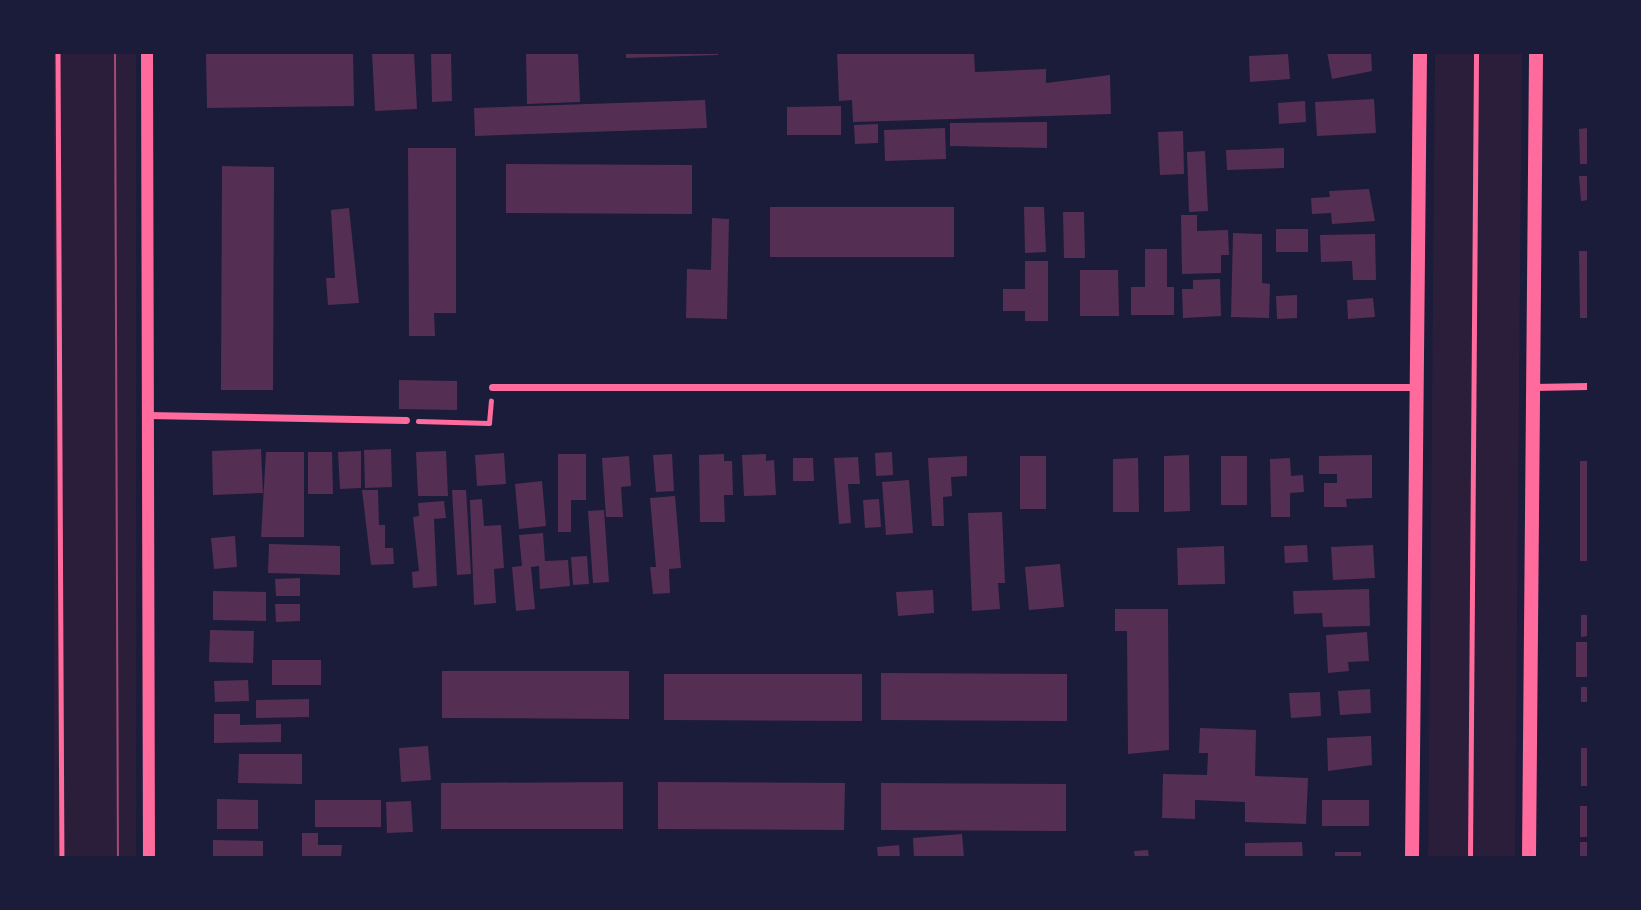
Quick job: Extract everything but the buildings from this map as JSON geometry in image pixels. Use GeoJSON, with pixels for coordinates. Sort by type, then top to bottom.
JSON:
{"type":"FeatureCollection","features":[{"type":"Feature","properties":{"kind":"main road"},"geometry":{"type":"LineString","coordinates":[[1412,858],[1420,52]]}},
{"type":"Feature","properties":{"kind":"main road"},"geometry":{"type":"LineString","coordinates":[[1529,858],[1536,52]]}},
{"type":"Feature","properties":{"kind":"street"},"geometry":{"type":"LineString","coordinates":[[147,52],[149,858]]}},
{"type":"Feature","properties":{"kind":"street"},"geometry":{"type":"LineString","coordinates":[[1532,387],[1588,386]]}},
{"type":"Feature","properties":{"kind":"street"},"geometry":{"type":"LineString","coordinates":[[492,387],[1418,387]]}},
{"type":"Feature","properties":{"kind":"street"},"geometry":{"type":"LineString","coordinates":[[148,415],[406,420]]}},
{"type":"Feature","properties":{"kind":"path"},"geometry":{"type":"LineString","coordinates":[[58,52],[62,858]]}},
{"type":"Feature","properties":{"kind":"path"},"geometry":{"type":"LineString","coordinates":[[1470,858],[1476,52]]}},
{"type":"Feature","properties":{"kind":"path"},"geometry":{"type":"LineString","coordinates":[[406,420],[489,423],[492,387]]}},
{"type":"Feature","properties":{"kind":"shaded area"},"geometry":{"type":"Polygon","coordinates":[[[52,53],[136,53],[136,857],[53,857],[52,53]]]}},
{"type":"Feature","properties":{"kind":"shaded area"},"geometry":{"type":"Polygon","coordinates":[[[1435,53],[1522,53],[1515,857],[1428,858],[1435,53]]]}},
{"type":"Feature","properties":{"kind":"tram line"},"geometry":{"type":"LineString","coordinates":[[115,52],[118,858]]}}]}
